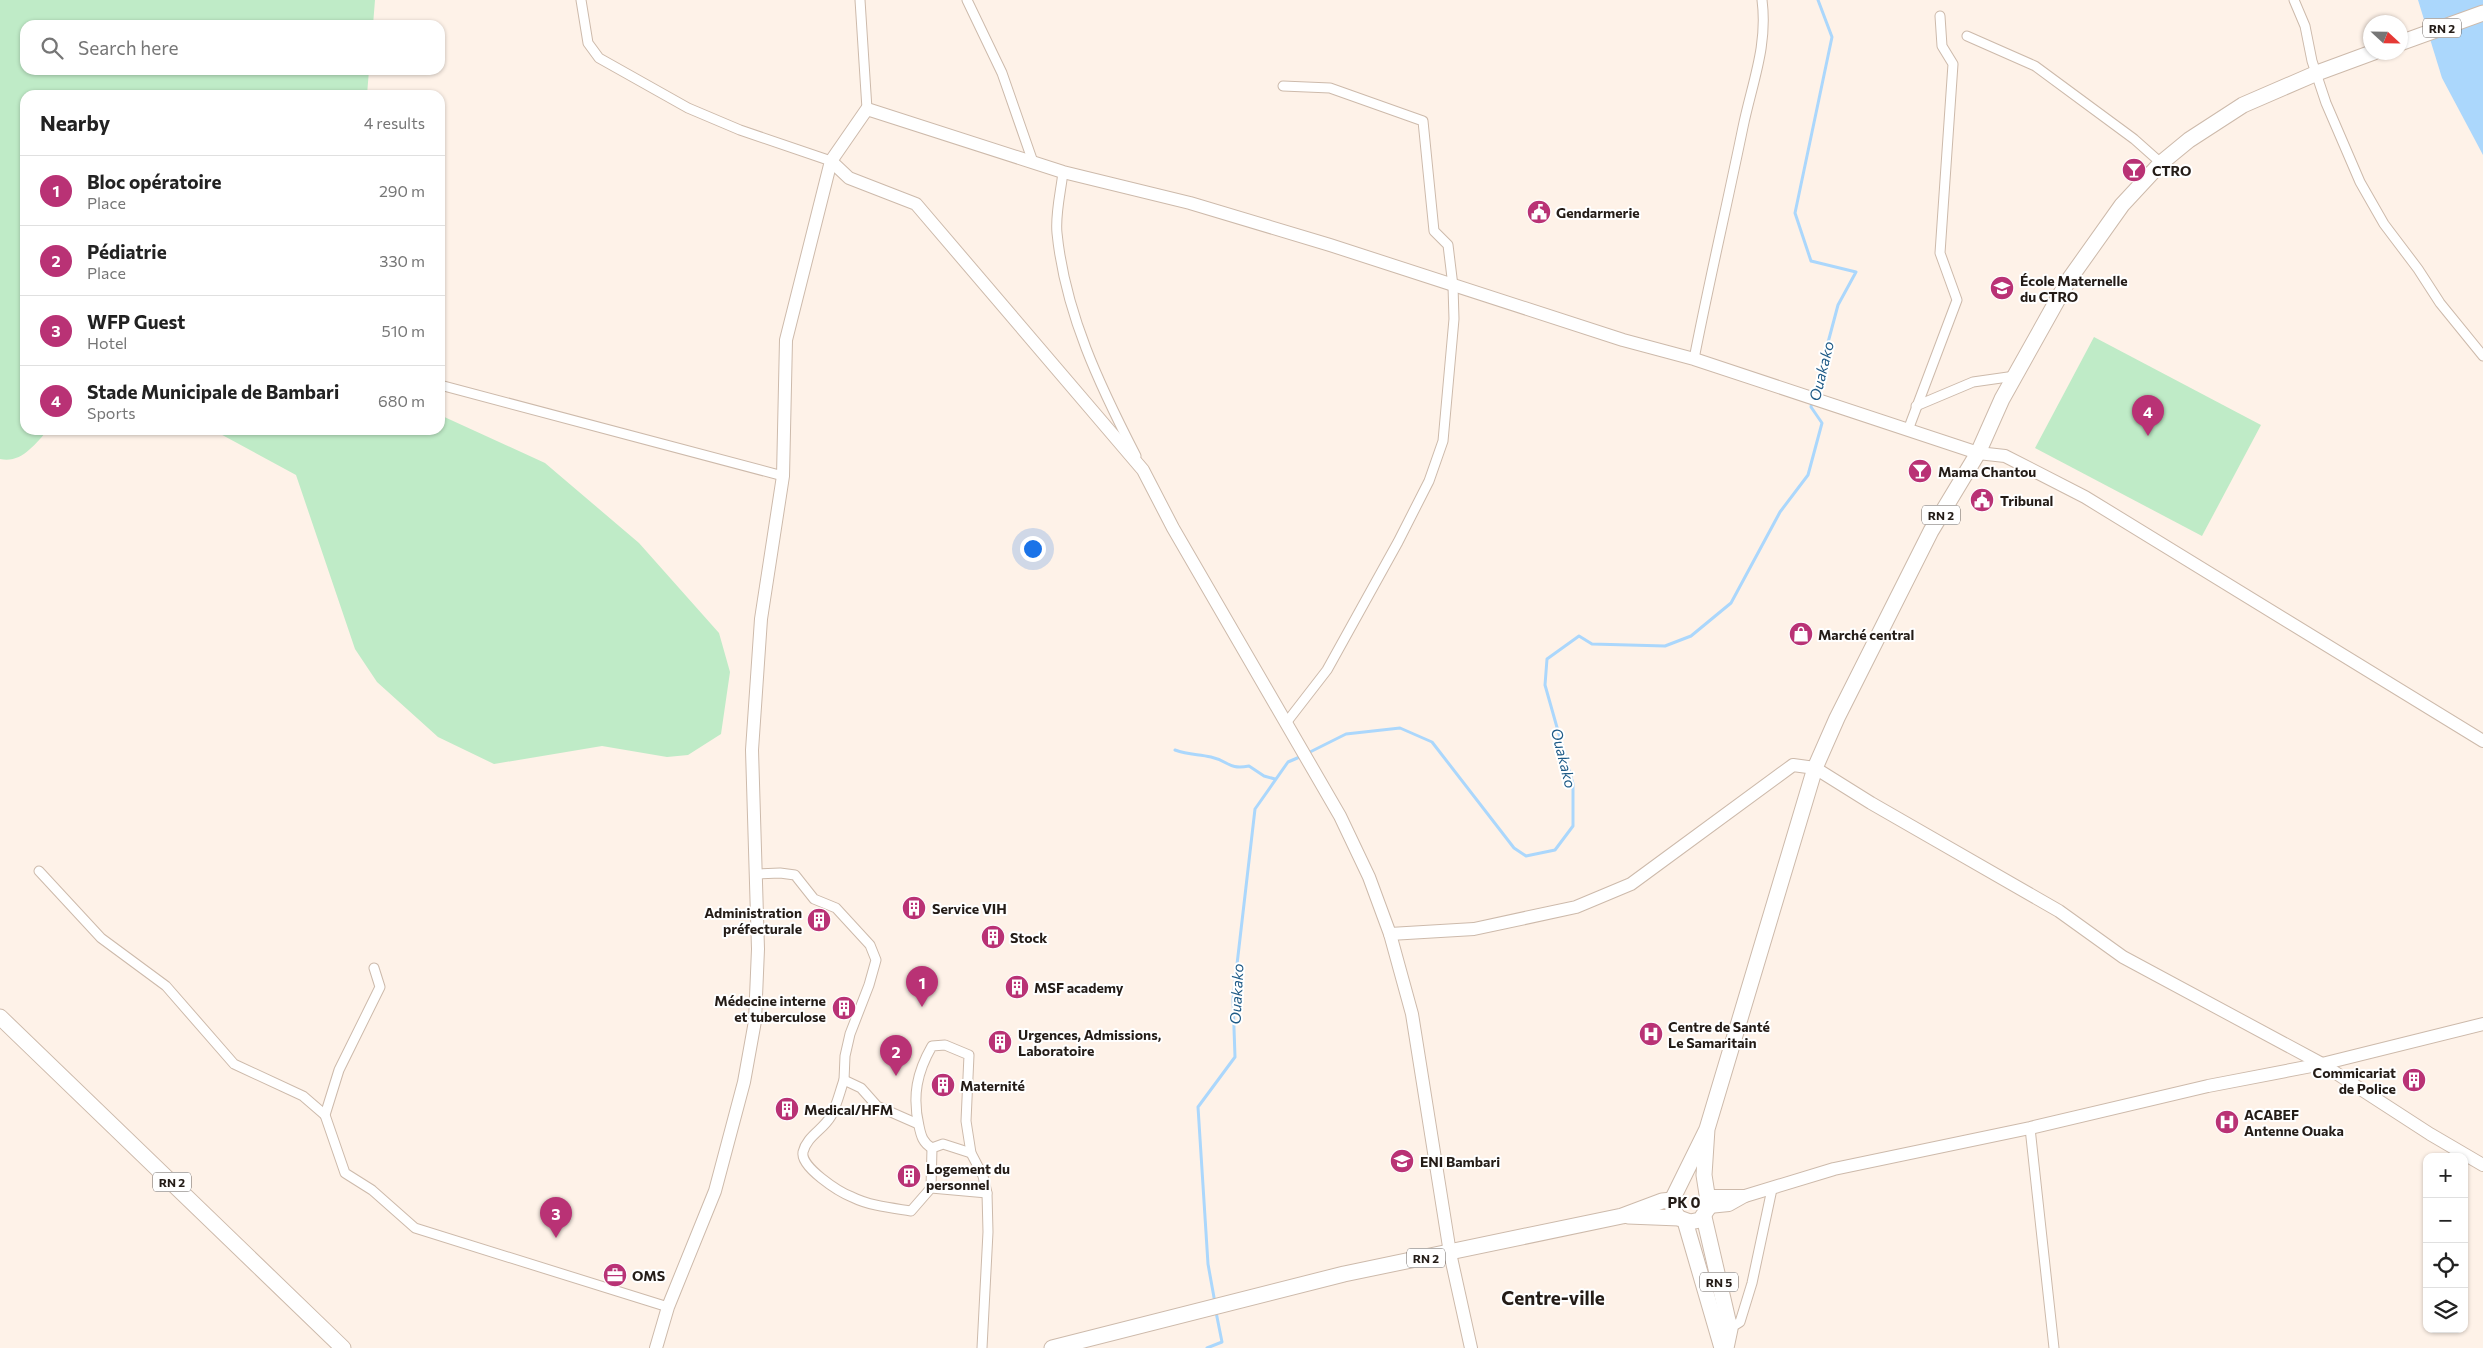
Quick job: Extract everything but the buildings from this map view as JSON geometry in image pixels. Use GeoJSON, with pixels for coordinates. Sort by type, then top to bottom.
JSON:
{"type":"FeatureCollection","features":[{"type":"Feature","properties":{"kind":"main road","name":"RN 2"},"geometry":{"type":"LineString","coordinates":[[2408,40],[2483,13]]}},
{"type":"Feature","properties":{"kind":"main road","name":"RN 2"},"geometry":{"type":"LineString","coordinates":[[1052,1348],[1190,1311],[1344,1274],[1622,1216],[1675,1195],[1707,1129],[1815,768],[1837,718],[1931,530],[1978,453],[2015,376],[2068,281],[2122,205],[2161,163],[2189,140],[2243,105],[2317,73],[2363,56]]}},
{"type":"Feature","properties":{"kind":"main road","name":"RN 2"},"geometry":{"type":"LineString","coordinates":[[0,1017],[343,1348]]}},
{"type":"Feature","properties":{"kind":"main road","name":"RN 2"},"geometry":{"type":"LineString","coordinates":[[1707,1129],[1704,1161],[1707,1203]]}},
{"type":"Feature","properties":{"kind":"main road"},"geometry":{"type":"LineString","coordinates":[[1695,1184],[1707,1203],[1695,1222],[1682,1220],[1673,1210],[1675,1195],[1683,1185],[1695,1184]]}},
{"type":"Feature","properties":{"kind":"main road","name":"RN 5"},"geometry":{"type":"LineString","coordinates":[[1707,1203],[1715,1296],[1726,1348]]}},
{"type":"Feature","properties":{"kind":"main road","name":"RN 2"},"geometry":{"type":"LineString","coordinates":[[1622,1216],[1682,1220]]}},
{"type":"Feature","properties":{"kind":"main road","name":"RN 5"},"geometry":{"type":"LineString","coordinates":[[1682,1220],[1715,1296]]}},
{"type":"Feature","properties":{"kind":"main road","name":"RN 5"},"geometry":{"type":"LineString","coordinates":[[1722,1348],[1723,1330]]}},
{"type":"Feature","properties":{"kind":"street"},"geometry":{"type":"LineString","coordinates":[[581,0],[588,43],[599,58],[688,108],[740,130],[831,161],[848,178],[916,204],[1143,470]]}},
{"type":"Feature","properties":{"kind":"street"},"geometry":{"type":"LineString","coordinates":[[656,1348],[668,1307],[715,1191],[744,1082],[755,1021],[758,949],[752,750],[761,619],[783,476],[786,340],[831,161],[867,109],[860,0]]}},
{"type":"Feature","properties":{"kind":"street"},"geometry":{"type":"LineString","coordinates":[[967,0],[1002,74],[1033,162]]}},
{"type":"Feature","properties":{"kind":"street"},"geometry":{"type":"LineString","coordinates":[[1694,359],[1715,251],[1732,185],[1743,126],[1758,71],[1764,17],[1762,0]]}},
{"type":"Feature","properties":{"kind":"street"},"geometry":{"type":"LineString","coordinates":[[2294,0],[2305,26],[2326,103],[2349,158],[2384,224],[2418,269],[2440,303],[2483,356]]}},
{"type":"Feature","properties":{"kind":"street"},"geometry":{"type":"LineString","coordinates":[[1908,430],[1957,300],[1940,253],[1953,64],[1942,46],[1940,16]]}},
{"type":"Feature","properties":{"kind":"street"},"geometry":{"type":"LineString","coordinates":[[1967,36],[2035,66],[2134,139],[2161,163]]}},
{"type":"Feature","properties":{"kind":"street"},"geometry":{"type":"LineString","coordinates":[[1283,86],[1330,88],[1423,121],[1434,231],[1448,244],[1453,286],[1454,319],[1442,441],[1429,481],[1398,542],[1327,670],[1286,723]]}},
{"type":"Feature","properties":{"kind":"street"},"geometry":{"type":"LineString","coordinates":[[867,109],[1063,172],[1190,203],[1330,245],[1623,340],[1694,359],[1843,410],[1978,453],[2005,456],[2077,492],[2483,742]]}},
{"type":"Feature","properties":{"kind":"street"},"geometry":{"type":"LineString","coordinates":[[1063,172],[1057,231],[1070,305],[1102,390],[1173,528],[1340,816],[1369,877],[1390,934],[1412,1014],[1450,1253],[1471,1348]]}},
{"type":"Feature","properties":{"kind":"street"},"geometry":{"type":"LineString","coordinates":[[1916,406],[1972,382],[2015,376]]}},
{"type":"Feature","properties":{"kind":"street"},"geometry":{"type":"LineString","coordinates":[[445,386],[783,476]]}},
{"type":"Feature","properties":{"kind":"street"},"geometry":{"type":"LineString","coordinates":[[1390,934],[1474,929],[1576,907],[1631,884],[1793,765],[1815,768],[1871,803],[2029,893],[2123,956],[2322,1064],[2430,1134],[2483,1165]]}},
{"type":"Feature","properties":{"kind":"street"},"geometry":{"type":"LineString","coordinates":[[39,871],[101,938],[166,986],[234,1064],[303,1096],[325,1115],[344,1173],[372,1190],[416,1228],[668,1307]]}},
{"type":"Feature","properties":{"kind":"street"},"geometry":{"type":"LineString","coordinates":[[756,874],[780,873],[794,876],[814,899],[836,908],[870,945],[876,960],[845,1056],[844,1080],[831,1116],[806,1143],[802,1155],[804,1162],[812,1171],[852,1197],[879,1206],[912,1211],[932,1188],[932,1148]]}},
{"type":"Feature","properties":{"kind":"street"},"geometry":{"type":"LineString","coordinates":[[325,1115],[338,1070],[380,987],[374,968]]}},
{"type":"Feature","properties":{"kind":"street"},"geometry":{"type":"LineString","coordinates":[[1707,1203],[1729,1205],[1745,1196],[1834,1169],[2030,1128],[2208,1086],[2322,1064],[2483,1024]]}},
{"type":"Feature","properties":{"kind":"street"},"geometry":{"type":"LineString","coordinates":[[972,1153],[943,1144],[932,1148],[924,1144],[914,1108],[915,1089],[927,1054],[932,1046],[945,1044],[968,1054],[966,1121],[972,1153],[983,1176],[987,1193],[988,1232],[982,1348]]}},
{"type":"Feature","properties":{"kind":"street"},"geometry":{"type":"LineString","coordinates":[[844,1080],[861,1088],[877,1106],[918,1124]]}},
{"type":"Feature","properties":{"kind":"street"},"geometry":{"type":"LineString","coordinates":[[2030,1128],[2054,1348]]}},
{"type":"Feature","properties":{"kind":"street"},"geometry":{"type":"LineString","coordinates":[[932,1188],[987,1193]]}},
{"type":"Feature","properties":{"kind":"street"},"geometry":{"type":"LineString","coordinates":[[1723,1330],[1740,1322],[1752,1283],[1772,1189]]}},
{"type":"Feature","properties":{"kind":"green space"},"geometry":{"type":"Polygon","coordinates":[[[0,0],[375,0],[373,20],[20,20],[20,75],[369,75],[367,90],[20,90],[20,435],[44,435],[33,447],[21,456],[8,460],[0,459],[0,0]]]}},
{"type":"Feature","properties":{"kind":"green space"},"geometry":{"type":"Polygon","coordinates":[[[2094,337],[2261,425],[2202,536],[2035,448],[2094,337]]]}},
{"type":"Feature","properties":{"kind":"green space"},"geometry":{"type":"Polygon","coordinates":[[[445,417],[545,463],[639,543],[719,633],[730,672],[721,734],[688,755],[667,757],[602,746],[494,764],[438,737],[377,682],[355,649],[296,475],[222,435],[445,435],[445,417]]]}},
{"type":"Feature","properties":{"kind":"water"},"geometry":{"type":"Polygon","coordinates":[[[2418,0],[2483,0],[2483,155],[2442,78],[2418,0]]]}},
{"type":"Feature","properties":{"kind":"waterway","name":"Ouakako"},"geometry":{"type":"LineString","coordinates":[[1814,395],[1838,305],[1856,272],[1811,261],[1795,213],[1832,37],[1818,0]]}},
{"type":"Feature","properties":{"kind":"waterway","name":"Ouakako"},"geometry":{"type":"LineString","coordinates":[[1308,753],[1346,734],[1400,728],[1432,742],[1514,848],[1526,856],[1555,850],[1573,826],[1573,784],[1545,685],[1547,659],[1579,636],[1592,644],[1665,646],[1691,636],[1731,603],[1780,512],[1808,475],[1822,423],[1811,407],[1812,401]]}},
{"type":"Feature","properties":{"kind":"waterway"},"geometry":{"type":"LineString","coordinates":[[1175,750],[1211,757],[1232,766],[1249,766],[1264,776],[1275,779]]}},
{"type":"Feature","properties":{"kind":"waterway","name":"Ouakako"},"geometry":{"type":"LineString","coordinates":[[1215,1303],[1208,1264],[1198,1107],[1235,1057],[1233,999],[1255,809],[1288,762],[1302,756]]}},
{"type":"Feature","properties":{"kind":"waterway","name":"Ouakako"},"geometry":{"type":"LineString","coordinates":[[1207,1348],[1222,1342],[1216,1312]]}},
{"type":"Feature","properties":{"kind":"place","name":"CTRO"},"geometry":{"type":"Point","coordinates":[2134,170]}},
{"type":"Feature","properties":{"kind":"place","name":"Gendarmerie"},"geometry":{"type":"Point","coordinates":[1539,212]}},
{"type":"Feature","properties":{"kind":"place","name":"École Maternelle du CTRO"},"geometry":{"type":"Point","coordinates":[2002,288]}},
{"type":"Feature","properties":{"kind":"place","name":"Stade Municipale de Bambari"},"geometry":{"type":"Point","coordinates":[2148,436]}},
{"type":"Feature","properties":{"kind":"place","name":"Mama Chantou"},"geometry":{"type":"Point","coordinates":[1920,471]}},
{"type":"Feature","properties":{"kind":"place","name":"Tribunal"},"geometry":{"type":"Point","coordinates":[1982,500]}},
{"type":"Feature","properties":{"kind":"place","name":"Marché central"},"geometry":{"type":"Point","coordinates":[1801,634]}},
{"type":"Feature","properties":{"kind":"place","name":"Service VIH"},"geometry":{"type":"Point","coordinates":[914,908]}},
{"type":"Feature","properties":{"kind":"place","name":"Administration préfecturale"},"geometry":{"type":"Point","coordinates":[819,920]}},
{"type":"Feature","properties":{"kind":"place","name":"Stock"},"geometry":{"type":"Point","coordinates":[993,937]}},
{"type":"Feature","properties":{"kind":"place","name":"MSF academy"},"geometry":{"type":"Point","coordinates":[1017,987]}},
{"type":"Feature","properties":{"kind":"place","name":"Bloc opératoire"},"geometry":{"type":"Point","coordinates":[922,1007]}},
{"type":"Feature","properties":{"kind":"place","name":"Médecine interne et tuberculose"},"geometry":{"type":"Point","coordinates":[844,1008]}},
{"type":"Feature","properties":{"kind":"place","name":"Centre de Santé Le Samaritain"},"geometry":{"type":"Point","coordinates":[1651,1034]}},
{"type":"Feature","properties":{"kind":"place","name":"Urgences, Admissions, Laboratoire"},"geometry":{"type":"Point","coordinates":[1000,1042]}},
{"type":"Feature","properties":{"kind":"place","name":"Pédiatrie"},"geometry":{"type":"Point","coordinates":[896,1076]}},
{"type":"Feature","properties":{"kind":"place","name":"Commicariat de Police"},"geometry":{"type":"Point","coordinates":[2414,1080]}},
{"type":"Feature","properties":{"kind":"place","name":"Maternité"},"geometry":{"type":"Point","coordinates":[943,1085]}},
{"type":"Feature","properties":{"kind":"place","name":"Medical/HFM"},"geometry":{"type":"Point","coordinates":[787,1109]}},
{"type":"Feature","properties":{"kind":"place","name":"ACABEF Antenne Ouaka"},"geometry":{"type":"Point","coordinates":[2227,1122]}},
{"type":"Feature","properties":{"kind":"place","name":"ENI Bambari"},"geometry":{"type":"Point","coordinates":[1402,1161]}},
{"type":"Feature","properties":{"kind":"place","name":"Logement du personnel"},"geometry":{"type":"Point","coordinates":[909,1176]}},
{"type":"Feature","properties":{"kind":"place","name":"WFP Guest"},"geometry":{"type":"Point","coordinates":[556,1238]}},
{"type":"Feature","properties":{"kind":"place","name":"OMS"},"geometry":{"type":"Point","coordinates":[615,1275]}},
{"type":"Feature","properties":{"kind":"district","name":"PK 0"},"geometry":{"type":"Point","coordinates":[1684,1202]}},
{"type":"Feature","properties":{"kind":"district","name":"Centre-ville"},"geometry":{"type":"Point","coordinates":[1553,1297]}}]}
